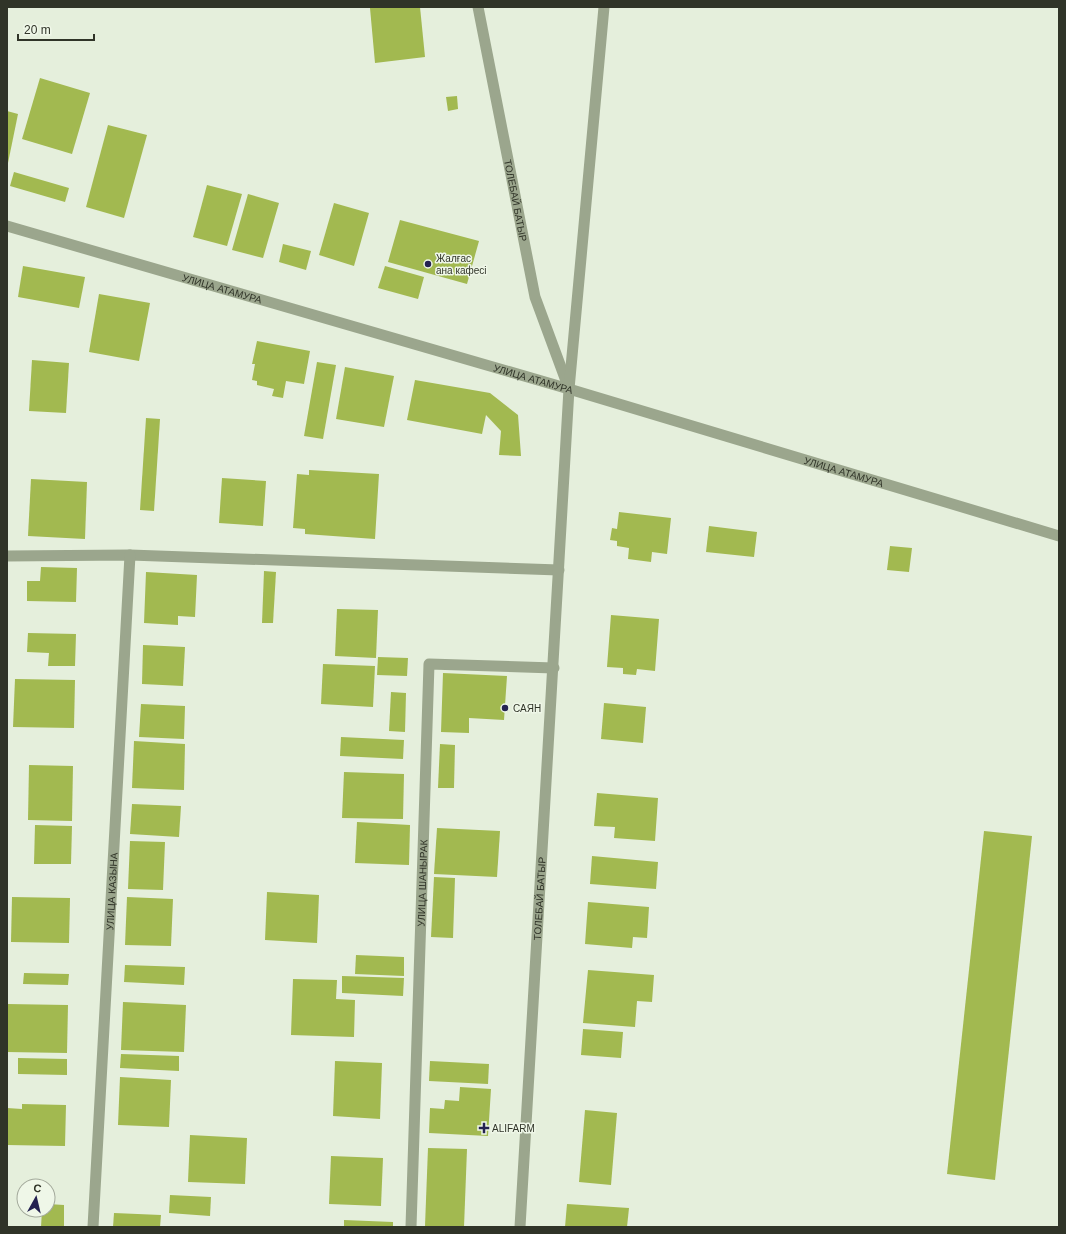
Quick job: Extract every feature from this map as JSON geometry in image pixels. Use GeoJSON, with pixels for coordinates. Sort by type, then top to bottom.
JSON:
{"type":"FeatureCollection","features":[{"type":"Feature","properties":{"kind":"street","name":"ТОЛЕБАЙ БАТЫР"},"geometry":{"type":"LineString","coordinates":[[478,7],[535,297],[569,389]]}},
{"type":"Feature","properties":{"kind":"street","name":"ТОЛЕБАЙ БАТЫР"},"geometry":{"type":"LineString","coordinates":[[520,1227],[554,668],[569,389],[604,7]]}},
{"type":"Feature","properties":{"kind":"street","name":"УЛИЦА АТАМУРА"},"geometry":{"type":"LineString","coordinates":[[7,226],[569,389],[1059,536]]}},
{"type":"Feature","properties":{"kind":"street"},"geometry":{"type":"LineString","coordinates":[[7,556],[130,556],[559,570]]}},
{"type":"Feature","properties":{"kind":"street","name":"УЛИЦА КАЗЫНА"},"geometry":{"type":"LineString","coordinates":[[93,1227],[130,556]]}},
{"type":"Feature","properties":{"kind":"street","name":"УЛИЦА ШАНЫРАК"},"geometry":{"type":"LineString","coordinates":[[412,1227],[429,664],[554,668]]}},
{"type":"Feature","properties":{"kind":"building"},"geometry":{"type":"Polygon","coordinates":[[[420,7],[425,57],[375,63],[370,8],[420,7]]]}},
{"type":"Feature","properties":{"kind":"building"},"geometry":{"type":"Polygon","coordinates":[[[40,78],[90,93],[72,154],[22,139],[40,78]]]}},
{"type":"Feature","properties":{"kind":"building"},"geometry":{"type":"Polygon","coordinates":[[[457,96],[458,109],[448,111],[446,97],[457,96]]]}},
{"type":"Feature","properties":{"kind":"building"},"geometry":{"type":"Polygon","coordinates":[[[7,111],[18,114],[8,163],[7,163],[7,111]]]}},
{"type":"Feature","properties":{"kind":"building"},"geometry":{"type":"Polygon","coordinates":[[[108,125],[147,135],[124,218],[86,207],[108,125]]]}},
{"type":"Feature","properties":{"kind":"building"},"geometry":{"type":"Polygon","coordinates":[[[14,172],[69,188],[65,202],[10,186],[14,172]]]}},
{"type":"Feature","properties":{"kind":"building"},"geometry":{"type":"Polygon","coordinates":[[[207,185],[242,194],[227,246],[193,237],[207,185]]]}},
{"type":"Feature","properties":{"kind":"building"},"geometry":{"type":"Polygon","coordinates":[[[248,194],[279,203],[263,258],[232,250],[248,194]]]}},
{"type":"Feature","properties":{"kind":"building"},"geometry":{"type":"Polygon","coordinates":[[[334,203],[369,213],[354,266],[319,255],[334,203]]]}},
{"type":"Feature","properties":{"kind":"building"},"geometry":{"type":"Polygon","coordinates":[[[400,220],[479,241],[467,284],[388,262],[400,220]]]}},
{"type":"Feature","properties":{"kind":"building"},"geometry":{"type":"Polygon","coordinates":[[[283,244],[311,251],[306,270],[279,262],[283,244]]]}},
{"type":"Feature","properties":{"kind":"building"},"geometry":{"type":"Polygon","coordinates":[[[23,266],[85,277],[79,308],[18,297],[23,266]]]}},
{"type":"Feature","properties":{"kind":"building"},"geometry":{"type":"Polygon","coordinates":[[[385,266],[424,277],[418,299],[378,288],[385,266]]]}},
{"type":"Feature","properties":{"kind":"building"},"geometry":{"type":"Polygon","coordinates":[[[99,294],[150,303],[139,361],[89,352],[99,294]]]}},
{"type":"Feature","properties":{"kind":"building"},"geometry":{"type":"Polygon","coordinates":[[[257,341],[310,351],[304,384],[286,381],[283,398],[272,396],[274,389],[257,385],[257,381],[252,380],[255,364],[252,364],[257,341]]]}},
{"type":"Feature","properties":{"kind":"building"},"geometry":{"type":"Polygon","coordinates":[[[32,360],[69,363],[66,413],[29,411],[32,360]]]}},
{"type":"Feature","properties":{"kind":"building"},"geometry":{"type":"Polygon","coordinates":[[[317,362],[336,365],[323,439],[304,436],[317,362]]]}},
{"type":"Feature","properties":{"kind":"building"},"geometry":{"type":"Polygon","coordinates":[[[345,367],[394,376],[384,427],[336,419],[345,367]]]}},
{"type":"Feature","properties":{"kind":"building"},"geometry":{"type":"Polygon","coordinates":[[[415,380],[490,393],[518,415],[521,456],[499,455],[501,431],[486,415],[482,434],[407,420],[415,380]]]}},
{"type":"Feature","properties":{"kind":"building"},"geometry":{"type":"Polygon","coordinates":[[[146,418],[160,419],[154,511],[140,510],[146,418]]]}},
{"type":"Feature","properties":{"kind":"building"},"geometry":{"type":"Polygon","coordinates":[[[309,470],[379,474],[375,539],[305,534],[305,529],[293,528],[297,474],[309,475],[309,470]]]}},
{"type":"Feature","properties":{"kind":"building"},"geometry":{"type":"Polygon","coordinates":[[[222,478],[266,481],[263,526],[219,523],[222,478]]]}},
{"type":"Feature","properties":{"kind":"building"},"geometry":{"type":"Polygon","coordinates":[[[31,479],[87,482],[85,539],[28,536],[31,479]]]}},
{"type":"Feature","properties":{"kind":"building"},"geometry":{"type":"Polygon","coordinates":[[[619,512],[671,518],[667,554],[652,552],[651,562],[628,559],[629,548],[617,546],[617,541],[610,540],[612,528],[617,529],[619,512]]]}},
{"type":"Feature","properties":{"kind":"building"},"geometry":{"type":"Polygon","coordinates":[[[709,526],[757,532],[754,557],[706,552],[709,526]]]}},
{"type":"Feature","properties":{"kind":"building"},"geometry":{"type":"Polygon","coordinates":[[[890,546],[912,548],[909,572],[887,570],[890,546]]]}},
{"type":"Feature","properties":{"kind":"building"},"geometry":{"type":"Polygon","coordinates":[[[41,567],[77,568],[76,602],[27,601],[27,581],[40,581],[41,567]]]}},
{"type":"Feature","properties":{"kind":"building"},"geometry":{"type":"Polygon","coordinates":[[[264,571],[276,572],[273,623],[262,623],[264,571]]]}},
{"type":"Feature","properties":{"kind":"building"},"geometry":{"type":"Polygon","coordinates":[[[146,572],[197,575],[195,617],[178,616],[178,625],[144,623],[146,572]]]}},
{"type":"Feature","properties":{"kind":"building"},"geometry":{"type":"Polygon","coordinates":[[[337,609],[378,610],[376,658],[335,656],[337,609]]]}},
{"type":"Feature","properties":{"kind":"building"},"geometry":{"type":"Polygon","coordinates":[[[611,615],[659,619],[655,671],[637,669],[636,675],[623,674],[623,668],[607,667],[611,615]]]}},
{"type":"Feature","properties":{"kind":"building"},"geometry":{"type":"Polygon","coordinates":[[[28,633],[76,634],[75,666],[48,666],[49,653],[27,652],[28,633]]]}},
{"type":"Feature","properties":{"kind":"building"},"geometry":{"type":"Polygon","coordinates":[[[143,645],[185,647],[183,686],[142,684],[143,645]]]}},
{"type":"Feature","properties":{"kind":"building"},"geometry":{"type":"Polygon","coordinates":[[[378,657],[408,658],[407,676],[377,675],[378,657]]]}},
{"type":"Feature","properties":{"kind":"building"},"geometry":{"type":"Polygon","coordinates":[[[323,664],[375,666],[373,707],[321,704],[323,664]]]}},
{"type":"Feature","properties":{"kind":"building"},"geometry":{"type":"Polygon","coordinates":[[[443,673],[507,676],[504,720],[469,718],[469,733],[441,732],[443,673]]]}},
{"type":"Feature","properties":{"kind":"building"},"geometry":{"type":"Polygon","coordinates":[[[15,679],[75,680],[74,728],[13,727],[15,679]]]}},
{"type":"Feature","properties":{"kind":"building"},"geometry":{"type":"Polygon","coordinates":[[[391,692],[406,693],[405,732],[389,731],[391,692]]]}},
{"type":"Feature","properties":{"kind":"building"},"geometry":{"type":"Polygon","coordinates":[[[604,703],[646,707],[643,743],[601,739],[604,703]]]}},
{"type":"Feature","properties":{"kind":"building"},"geometry":{"type":"Polygon","coordinates":[[[141,704],[185,706],[184,739],[139,737],[141,704]]]}},
{"type":"Feature","properties":{"kind":"building"},"geometry":{"type":"Polygon","coordinates":[[[341,737],[404,740],[403,759],[340,756],[341,737]]]}},
{"type":"Feature","properties":{"kind":"building"},"geometry":{"type":"Polygon","coordinates":[[[134,741],[185,744],[184,790],[132,788],[134,741]]]}},
{"type":"Feature","properties":{"kind":"building"},"geometry":{"type":"Polygon","coordinates":[[[440,744],[455,745],[454,788],[438,788],[440,744]]]}},
{"type":"Feature","properties":{"kind":"building"},"geometry":{"type":"Polygon","coordinates":[[[29,765],[73,766],[72,821],[28,820],[29,765]]]}},
{"type":"Feature","properties":{"kind":"building"},"geometry":{"type":"Polygon","coordinates":[[[344,772],[404,774],[403,819],[342,818],[344,772]]]}},
{"type":"Feature","properties":{"kind":"building"},"geometry":{"type":"Polygon","coordinates":[[[597,793],[658,798],[655,841],[614,838],[615,827],[594,826],[597,793]]]}},
{"type":"Feature","properties":{"kind":"building"},"geometry":{"type":"Polygon","coordinates":[[[132,804],[181,806],[179,837],[130,834],[132,804]]]}},
{"type":"Feature","properties":{"kind":"building"},"geometry":{"type":"Polygon","coordinates":[[[357,822],[410,825],[409,865],[355,863],[357,822]]]}},
{"type":"Feature","properties":{"kind":"building"},"geometry":{"type":"Polygon","coordinates":[[[35,825],[72,826],[71,864],[34,864],[35,825]]]}},
{"type":"Feature","properties":{"kind":"building"},"geometry":{"type":"Polygon","coordinates":[[[437,828],[500,831],[497,877],[434,874],[437,828]]]}},
{"type":"Feature","properties":{"kind":"building"},"geometry":{"type":"Polygon","coordinates":[[[984,831],[1032,836],[995,1180],[947,1174],[984,831]]]}},
{"type":"Feature","properties":{"kind":"building"},"geometry":{"type":"Polygon","coordinates":[[[130,841],[165,842],[163,890],[128,889],[130,841]]]}},
{"type":"Feature","properties":{"kind":"building"},"geometry":{"type":"Polygon","coordinates":[[[592,856],[658,862],[656,889],[590,884],[592,856]]]}},
{"type":"Feature","properties":{"kind":"building"},"geometry":{"type":"Polygon","coordinates":[[[434,877],[455,878],[453,938],[431,937],[434,877]]]}},
{"type":"Feature","properties":{"kind":"building"},"geometry":{"type":"Polygon","coordinates":[[[267,892],[319,895],[317,943],[265,940],[267,892]]]}},
{"type":"Feature","properties":{"kind":"building"},"geometry":{"type":"Polygon","coordinates":[[[12,897],[70,898],[69,943],[11,942],[12,897]]]}},
{"type":"Feature","properties":{"kind":"building"},"geometry":{"type":"Polygon","coordinates":[[[127,897],[173,899],[171,946],[125,945],[127,897]]]}},
{"type":"Feature","properties":{"kind":"building"},"geometry":{"type":"Polygon","coordinates":[[[588,902],[649,907],[647,938],[633,937],[632,948],[585,944],[588,902]]]}},
{"type":"Feature","properties":{"kind":"building"},"geometry":{"type":"Polygon","coordinates":[[[356,955],[404,957],[404,976],[355,974],[356,955]]]}},
{"type":"Feature","properties":{"kind":"building"},"geometry":{"type":"Polygon","coordinates":[[[125,965],[185,967],[184,985],[124,982],[125,965]]]}},
{"type":"Feature","properties":{"kind":"building"},"geometry":{"type":"Polygon","coordinates":[[[588,970],[654,975],[652,1002],[637,1001],[635,1027],[583,1023],[588,970]]]}},
{"type":"Feature","properties":{"kind":"building"},"geometry":{"type":"Polygon","coordinates":[[[24,973],[69,974],[68,985],[23,984],[24,973]]]}},
{"type":"Feature","properties":{"kind":"building"},"geometry":{"type":"Polygon","coordinates":[[[342,976],[404,978],[403,996],[342,993],[342,976]]]}},
{"type":"Feature","properties":{"kind":"building"},"geometry":{"type":"Polygon","coordinates":[[[293,979],[337,980],[336,999],[355,1000],[354,1037],[291,1035],[293,979]]]}},
{"type":"Feature","properties":{"kind":"building"},"geometry":{"type":"Polygon","coordinates":[[[123,1002],[186,1005],[184,1052],[121,1050],[123,1002]]]}},
{"type":"Feature","properties":{"kind":"building"},"geometry":{"type":"Polygon","coordinates":[[[7,1004],[68,1005],[67,1053],[7,1052],[7,1004]]]}},
{"type":"Feature","properties":{"kind":"building"},"geometry":{"type":"Polygon","coordinates":[[[583,1029],[623,1032],[621,1058],[581,1055],[583,1029]]]}},
{"type":"Feature","properties":{"kind":"building"},"geometry":{"type":"Polygon","coordinates":[[[121,1054],[179,1056],[179,1071],[120,1068],[121,1054]]]}},
{"type":"Feature","properties":{"kind":"building"},"geometry":{"type":"Polygon","coordinates":[[[18,1058],[67,1059],[67,1075],[18,1074],[18,1058]]]}},
{"type":"Feature","properties":{"kind":"building"},"geometry":{"type":"Polygon","coordinates":[[[335,1061],[382,1063],[380,1119],[333,1116],[335,1061]]]}},
{"type":"Feature","properties":{"kind":"building"},"geometry":{"type":"Polygon","coordinates":[[[430,1061],[489,1064],[488,1084],[429,1081],[430,1061]]]}},
{"type":"Feature","properties":{"kind":"building"},"geometry":{"type":"Polygon","coordinates":[[[120,1077],[171,1080],[169,1127],[118,1125],[120,1077]]]}},
{"type":"Feature","properties":{"kind":"building"},"geometry":{"type":"Polygon","coordinates":[[[460,1087],[491,1089],[488,1136],[429,1133],[430,1108],[444,1109],[445,1100],[459,1101],[460,1087]]]}},
{"type":"Feature","properties":{"kind":"building"},"geometry":{"type":"Polygon","coordinates":[[[22,1104],[66,1105],[65,1146],[7,1145],[7,1108],[22,1109],[22,1104]]]}},
{"type":"Feature","properties":{"kind":"building"},"geometry":{"type":"Polygon","coordinates":[[[585,1110],[617,1113],[611,1185],[579,1182],[585,1110]]]}},
{"type":"Feature","properties":{"kind":"building"},"geometry":{"type":"Polygon","coordinates":[[[190,1135],[247,1138],[245,1184],[188,1182],[190,1135]]]}},
{"type":"Feature","properties":{"kind":"building"},"geometry":{"type":"Polygon","coordinates":[[[428,1148],[467,1149],[464,1227],[425,1226],[428,1148]]]}},
{"type":"Feature","properties":{"kind":"building"},"geometry":{"type":"Polygon","coordinates":[[[331,1156],[383,1158],[381,1206],[329,1204],[331,1156]]]}},
{"type":"Feature","properties":{"kind":"building"},"geometry":{"type":"Polygon","coordinates":[[[170,1195],[211,1197],[210,1216],[169,1213],[170,1195]]]}},
{"type":"Feature","properties":{"kind":"building"},"geometry":{"type":"Polygon","coordinates":[[[56,1204],[64,1205],[64,1227],[41,1227],[42,1218],[56,1218],[56,1204]]]}},
{"type":"Feature","properties":{"kind":"building"},"geometry":{"type":"Polygon","coordinates":[[[567,1204],[629,1208],[627,1227],[565,1227],[567,1204]]]}},
{"type":"Feature","properties":{"kind":"building"},"geometry":{"type":"Polygon","coordinates":[[[114,1213],[161,1215],[160,1227],[113,1227],[114,1213]]]}},
{"type":"Feature","properties":{"kind":"building"},"geometry":{"type":"Polygon","coordinates":[[[344,1220],[393,1222],[393,1227],[344,1227],[344,1220]]]}},
{"type":"Feature","properties":{"kind":"place","name":"Жалғас ана кафесі"},"geometry":{"type":"Point","coordinates":[428,264]}},
{"type":"Feature","properties":{"kind":"place","name":"САЯН"},"geometry":{"type":"Point","coordinates":[505,708]}},
{"type":"Feature","properties":{"kind":"place","name":"ALIFARM"},"geometry":{"type":"Point","coordinates":[484,1128]}}]}
